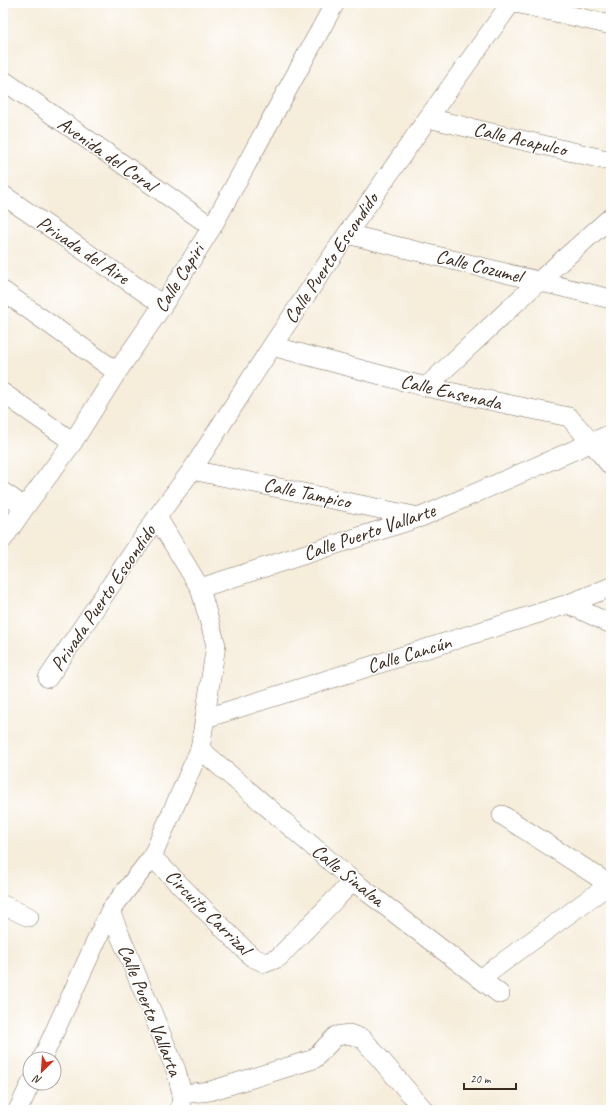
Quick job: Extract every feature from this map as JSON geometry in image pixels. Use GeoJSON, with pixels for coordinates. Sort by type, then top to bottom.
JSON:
{"type":"FeatureCollection","features":[{"type":"Feature","properties":{"kind":"street","name":"Calle Capiri"},"geometry":{"type":"LineString","coordinates":[[3,539],[24,507],[73,442],[212,227],[335,3]]}},
{"type":"Feature","properties":{"kind":"street","name":"Calle Puerto Escondido"},"geometry":{"type":"LineString","coordinates":[[157,517],[192,470],[272,346],[347,234],[511,3]]}},
{"type":"Feature","properties":{"kind":"street"},"geometry":{"type":"LineString","coordinates":[[516,3],[611,25]]}},
{"type":"Feature","properties":{"kind":"street","name":"Avenida del Coral"},"geometry":{"type":"LineString","coordinates":[[3,80],[212,227]]}},
{"type":"Feature","properties":{"kind":"street","name":"Calle Acapulco"},"geometry":{"type":"LineString","coordinates":[[428,118],[611,161]]}},
{"type":"Feature","properties":{"kind":"street","name":"Privada del Aire"},"geometry":{"type":"LineString","coordinates":[[3,195],[163,305]]}},
{"type":"Feature","properties":{"kind":"street"},"geometry":{"type":"LineString","coordinates":[[426,387],[538,281],[611,217]]}},
{"type":"Feature","properties":{"kind":"street","name":"Calle Cozumel"},"geometry":{"type":"LineString","coordinates":[[347,234],[611,299]]}},
{"type":"Feature","properties":{"kind":"street"},"geometry":{"type":"LineString","coordinates":[[3,291],[117,372]]}},
{"type":"Feature","properties":{"kind":"street","name":"Calle Ensenada"},"geometry":{"type":"LineString","coordinates":[[272,346],[426,387],[569,418],[611,466]]}},
{"type":"Feature","properties":{"kind":"street"},"geometry":{"type":"LineString","coordinates":[[3,393],[73,442]]}},
{"type":"Feature","properties":{"kind":"street","name":"Calle Puerto Vallarte"},"geometry":{"type":"LineString","coordinates":[[200,588],[421,517],[611,434]]}},
{"type":"Feature","properties":{"kind":"street","name":"Calle Tampico"},"geometry":{"type":"LineString","coordinates":[[192,470],[421,517]]}},
{"type":"Feature","properties":{"kind":"street"},"geometry":{"type":"LineString","coordinates":[[3,492],[24,507]]}},
{"type":"Feature","properties":{"kind":"street"},"geometry":{"type":"LineString","coordinates":[[46,1051],[110,911],[152,857],[200,750],[216,645],[200,588],[157,517]]}},
{"type":"Feature","properties":{"kind":"street","name":"Privada Puerto Escondido"},"geometry":{"type":"LineString","coordinates":[[48,678],[157,517]]}},
{"type":"Feature","properties":{"kind":"street","name":"Calle Cancún"},"geometry":{"type":"LineString","coordinates":[[206,718],[568,604],[611,587]]}},
{"type":"Feature","properties":{"kind":"street"},"geometry":{"type":"LineString","coordinates":[[568,604],[611,624]]}},
{"type":"Feature","properties":{"kind":"street","name":"Calle Sinaloa"},"geometry":{"type":"LineString","coordinates":[[200,750],[354,882],[500,994]]}},
{"type":"Feature","properties":{"kind":"street"},"geometry":{"type":"LineString","coordinates":[[480,978],[610,884],[502,815]]}},
{"type":"Feature","properties":{"kind":"street","name":"Circuito Carrizal"},"geometry":{"type":"LineString","coordinates":[[152,857],[252,958],[265,963],[278,958],[354,882]]}},
{"type":"Feature","properties":{"kind":"street"},"geometry":{"type":"LineString","coordinates":[[3,905],[28,916]]}},
{"type":"Feature","properties":{"kind":"street","name":"Calle Puerto Vallarta"},"geometry":{"type":"LineString","coordinates":[[110,911],[176,1070],[181,1102]]}},
{"type":"Feature","properties":{"kind":"street"},"geometry":{"type":"LineString","coordinates":[[181,1102],[210,1091],[314,1059],[336,1036],[349,1034],[363,1039],[424,1110]]}},
{"type":"Feature","properties":{"kind":"street"},"geometry":{"type":"LineString","coordinates":[[18,1110],[27,1091]]}}]}
